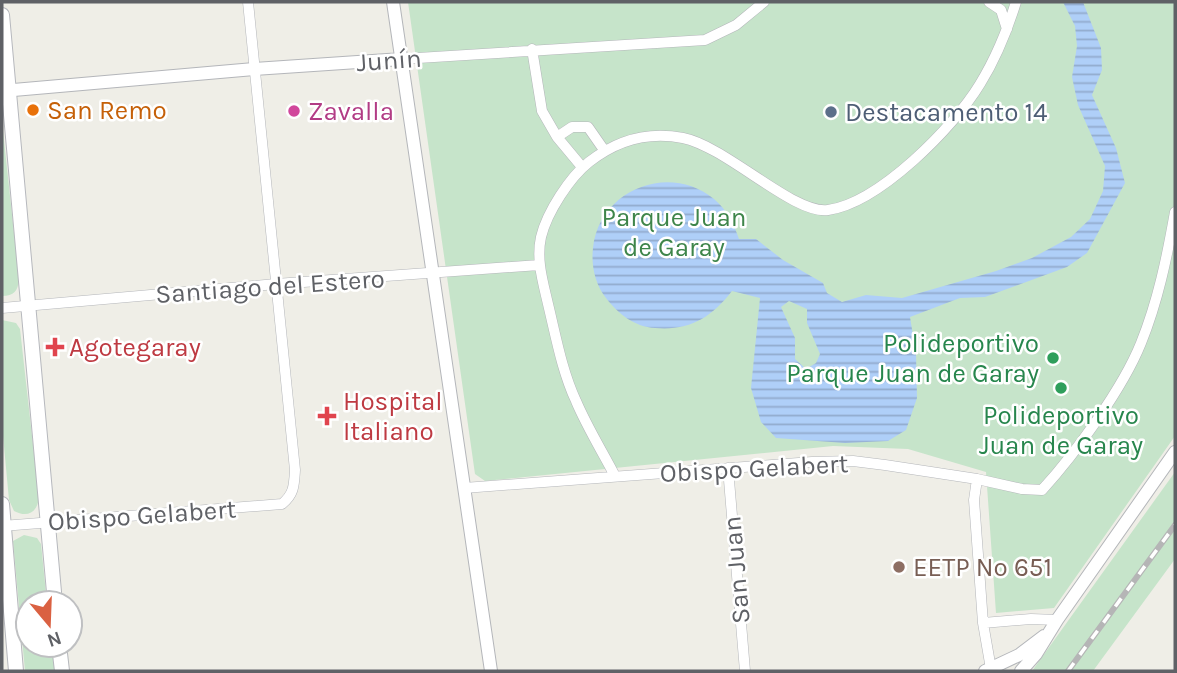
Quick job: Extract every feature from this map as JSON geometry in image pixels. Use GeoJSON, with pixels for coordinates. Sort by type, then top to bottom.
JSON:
{"type":"FeatureCollection","features":[{"type":"Feature","properties":{"kind":"main road"},"geometry":{"type":"LineString","coordinates":[[2,15],[5,91],[54,589]]}},
{"type":"Feature","properties":{"kind":"main road"},"geometry":{"type":"LineString","coordinates":[[2,504],[16,671]]}},
{"type":"Feature","properties":{"kind":"street"},"geometry":{"type":"LineString","coordinates":[[248,2],[276,284]]}},
{"type":"Feature","properties":{"kind":"street"},"geometry":{"type":"LineString","coordinates":[[393,2],[491,671]]}},
{"type":"Feature","properties":{"kind":"street","name":"Junín"},"geometry":{"type":"LineString","coordinates":[[5,91],[254,69],[532,49],[705,40],[736,25],[764,2]]}},
{"type":"Feature","properties":{"kind":"street"},"geometry":{"type":"LineString","coordinates":[[989,2],[1001,10],[1007,30]]}},
{"type":"Feature","properties":{"kind":"street"},"geometry":{"type":"LineString","coordinates":[[615,476],[575,400],[539,265],[541,238],[547,220],[555,204],[582,167],[604,150],[628,139],[655,136],[683,138],[724,155],[803,206],[826,211],[840,208],[882,186],[925,150],[978,87],[1007,30],[1016,2]]}},
{"type":"Feature","properties":{"kind":"street"},"geometry":{"type":"LineString","coordinates":[[532,49],[539,102],[547,121],[582,167]]}},
{"type":"Feature","properties":{"kind":"street"},"geometry":{"type":"LineString","coordinates":[[557,137],[572,127],[589,127],[604,150]]}},
{"type":"Feature","properties":{"kind":"street","name":"Obispo Gelabert"},"geometry":{"type":"LineString","coordinates":[[464,488],[812,461],[853,461],[1042,490],[1096,419],[1119,385],[1140,346],[1162,278],[1175,212]]}},
{"type":"Feature","properties":{"kind":"street","name":"Santiago del Estero"},"geometry":{"type":"LineString","coordinates":[[2,308],[539,265]]}},
{"type":"Feature","properties":{"kind":"street","name":"Obispo Gelabert"},"geometry":{"type":"LineString","coordinates":[[3,526],[282,504],[291,497],[295,470],[276,284]]}},
{"type":"Feature","properties":{"kind":"street"},"geometry":{"type":"LineString","coordinates":[[1021,671],[1036,654],[1175,452]]}},
{"type":"Feature","properties":{"kind":"street","name":"San Juan"},"geometry":{"type":"LineString","coordinates":[[728,468],[745,671]]}},
{"type":"Feature","properties":{"kind":"street"},"geometry":{"type":"LineString","coordinates":[[977,479],[974,499],[988,670],[1019,655],[1053,626]]}},
{"type":"Feature","properties":{"kind":"street"},"geometry":{"type":"LineString","coordinates":[[983,623],[1031,618],[1053,626]]}},
{"type":"Feature","properties":{"kind":"green space","name":"Parque Juan de Garay"},"geometry":{"type":"Polygon","coordinates":[[[408,2],[1175,2],[1175,436],[1054,608],[996,613],[986,472],[908,449],[833,446],[485,481],[475,474],[408,2]]]}},
{"type":"Feature","properties":{"kind":"green space"},"geometry":{"type":"Polygon","coordinates":[[[2,122],[19,279],[15,292],[2,296],[2,122]]]}},
{"type":"Feature","properties":{"kind":"green space"},"geometry":{"type":"Polygon","coordinates":[[[2,320],[16,323],[20,329],[39,498],[34,511],[27,514],[14,511],[9,500],[2,425],[2,320]]]}},
{"type":"Feature","properties":{"kind":"green space"},"geometry":{"type":"Polygon","coordinates":[[[1175,472],[1175,559],[1093,671],[1032,671],[1175,472]]]}},
{"type":"Feature","properties":{"kind":"green space"},"geometry":{"type":"Polygon","coordinates":[[[24,535],[37,538],[41,544],[46,589],[17,589],[13,541],[24,535]]]}},
{"type":"Feature","properties":{"kind":"green space"},"geometry":{"type":"Polygon","coordinates":[[[24,659],[54,659],[55,671],[25,671],[24,659]]]}},
{"type":"Feature","properties":{"kind":"water"},"geometry":{"type":"Polygon","coordinates":[[[1063,2],[1083,2],[1101,48],[1102,70],[1092,95],[1116,148],[1125,183],[1087,253],[1067,267],[985,297],[960,298],[910,317],[916,354],[917,398],[906,430],[888,441],[845,443],[776,438],[761,422],[751,388],[760,298],[732,291],[716,309],[698,321],[678,327],[655,328],[628,319],[602,293],[593,261],[598,228],[608,211],[622,197],[639,188],[658,183],[677,183],[696,188],[714,199],[730,218],[739,239],[756,239],[783,260],[823,283],[827,293],[842,302],[866,295],[902,298],[996,271],[1032,258],[1071,237],[1090,219],[1103,191],[1105,166],[1078,105],[1072,77],[1077,46],[1075,26],[1063,2]],[[789,301],[781,307],[795,338],[795,359],[806,369],[816,363],[820,354],[807,323],[807,309],[789,301]]]}},
{"type":"Feature","properties":{"kind":"railway"},"geometry":{"type":"LineString","coordinates":[[1068,671],[1175,525]]}},
{"type":"Feature","properties":{"kind":"place","name":"San Remo"},"geometry":{"type":"Point","coordinates":[33,110]}},
{"type":"Feature","properties":{"kind":"place","name":"Zavalla"},"geometry":{"type":"Point","coordinates":[294,111]}},
{"type":"Feature","properties":{"kind":"place","name":"Destacamento 14"},"geometry":{"type":"Point","coordinates":[831,112]}},
{"type":"Feature","properties":{"kind":"place","name":"Agotegaray"},"geometry":{"type":"Point","coordinates":[55,347]}},
{"type":"Feature","properties":{"kind":"place","name":"Polideportivo Parque Juan de Garay"},"geometry":{"type":"Point","coordinates":[1053,358]}},
{"type":"Feature","properties":{"kind":"place","name":"Polideportivo Juan de Garay"},"geometry":{"type":"Point","coordinates":[1061,388]}},
{"type":"Feature","properties":{"kind":"place","name":"Hospital Italiano"},"geometry":{"type":"Point","coordinates":[327,416]}},
{"type":"Feature","properties":{"kind":"place","name":"EETP Nº 651"},"geometry":{"type":"Point","coordinates":[899,567]}}]}
